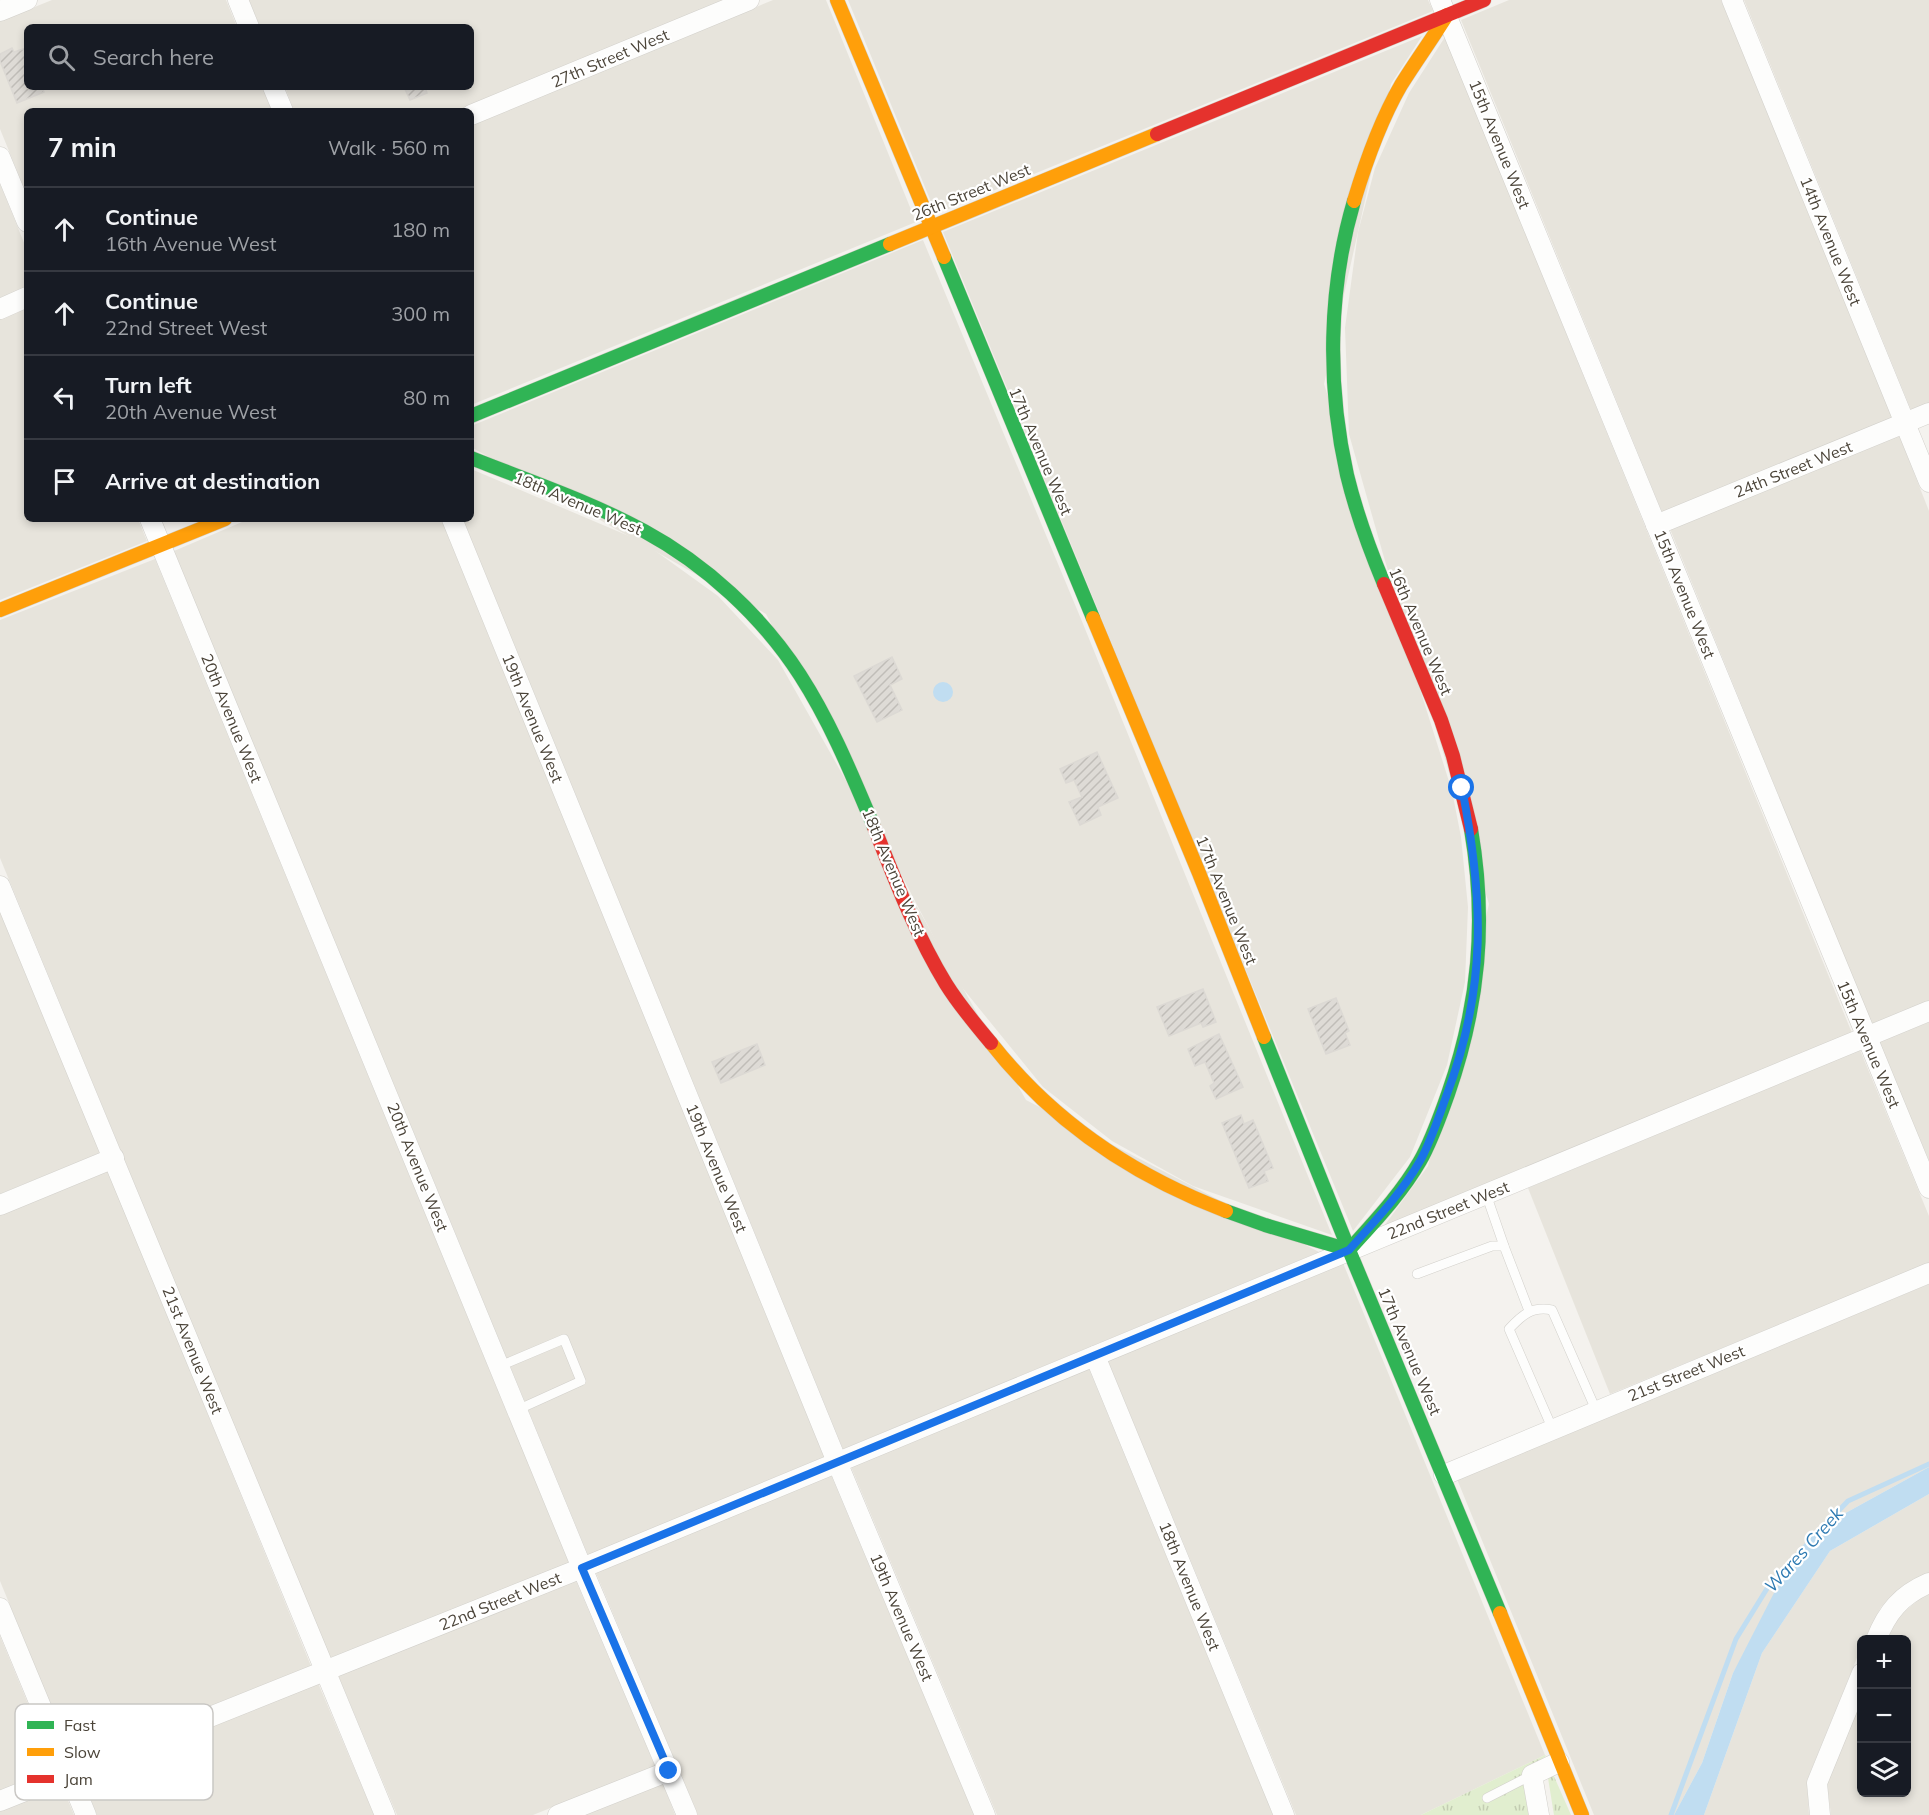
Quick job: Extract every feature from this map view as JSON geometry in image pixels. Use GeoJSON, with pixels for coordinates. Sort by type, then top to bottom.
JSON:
{"type":"FeatureCollection","features":[{"type":"Feature","properties":{"kind":"street"},"geometry":{"type":"LineString","coordinates":[[0,11],[27,0]]}},
{"type":"Feature","properties":{"kind":"street"},"geometry":{"type":"LineString","coordinates":[[238,0],[248,24]]}},
{"type":"Feature","properties":{"kind":"street","name":"27th Street West"},"geometry":{"type":"LineString","coordinates":[[474,114],[749,0]]}},
{"type":"Feature","properties":{"kind":"street","name":"17th Avenue West"},"geometry":{"type":"LineString","coordinates":[[837,0],[929,227],[1199,873],[1349,1250],[1444,1475],[1582,1815]]}},
{"type":"Feature","properties":{"kind":"street","name":"26th Street West"},"geometry":{"type":"LineString","coordinates":[[474,415],[929,227],[1444,8],[1484,0]]}},
{"type":"Feature","properties":{"kind":"street","name":"14th Avenue West"},"geometry":{"type":"LineString","coordinates":[[1732,0],[1929,483]]}},
{"type":"Feature","properties":{"kind":"street","name":"15th Avenue West"},"geometry":{"type":"LineString","coordinates":[[1444,8],[1929,1188]]}},
{"type":"Feature","properties":{"kind":"street","name":"16th Avenue West"},"geometry":{"type":"LineString","coordinates":[[1349,1250],[1389,1206],[1419,1161],[1436,1126],[1457,1068],[1469,1025],[1477,966],[1479,905],[1471,835],[1462,788],[1442,723],[1373,558],[1354,505],[1339,436],[1334,383],[1334,328],[1338,281],[1347,231],[1366,165],[1379,130],[1444,8]]}},
{"type":"Feature","properties":{"kind":"street"},"geometry":{"type":"LineString","coordinates":[[274,90],[282,108]]}},
{"type":"Feature","properties":{"kind":"street"},"geometry":{"type":"LineString","coordinates":[[0,157],[24,215]]}},
{"type":"Feature","properties":{"kind":"street"},"geometry":{"type":"LineString","coordinates":[[0,309],[24,298]]}},
{"type":"Feature","properties":{"kind":"street","name":"24th Street West"},"geometry":{"type":"LineString","coordinates":[[1656,525],[1929,413]]}},
{"type":"Feature","properties":{"kind":"street","name":"18th Avenue West"},"geometry":{"type":"LineString","coordinates":[[474,459],[581,501],[639,528],[689,560],[726,589],[758,621],[786,655],[813,695],[839,741],[902,894],[927,950],[947,985],[994,1047],[1035,1094],[1070,1124],[1105,1149],[1188,1195],[1292,1235],[1349,1250]]}},
{"type":"Feature","properties":{"kind":"street","name":"20th Avenue West"},"geometry":{"type":"LineString","coordinates":[[151,522],[582,1568],[687,1815]]}},
{"type":"Feature","properties":{"kind":"street"},"geometry":{"type":"LineString","coordinates":[[0,610],[218,522]]}},
{"type":"Feature","properties":{"kind":"street","name":"19th Avenue West"},"geometry":{"type":"LineString","coordinates":[[453,522],[837,1462],[985,1815]]}},
{"type":"Feature","properties":{"kind":"street","name":"21st Avenue West"},"geometry":{"type":"LineString","coordinates":[[0,886],[386,1815]]}},
{"type":"Feature","properties":{"kind":"street","name":"22nd Street West"},"geometry":{"type":"LineString","coordinates":[[213,1715],[582,1568],[1929,1011]]}},
{"type":"Feature","properties":{"kind":"street"},"geometry":{"type":"LineString","coordinates":[[0,1205],[114,1158]]}},
{"type":"Feature","properties":{"kind":"street","name":"21st Street West"},"geometry":{"type":"LineString","coordinates":[[1444,1475],[1929,1273]]}},
{"type":"Feature","properties":{"kind":"street","name":"18th Avenue West"},"geometry":{"type":"LineString","coordinates":[[1095,1356],[1284,1815]]}},
{"type":"Feature","properties":{"kind":"street"},"geometry":{"type":"LineString","coordinates":[[1878,1635],[1889,1613],[1918,1588],[1929,1583]]}},
{"type":"Feature","properties":{"kind":"street"},"geometry":{"type":"LineString","coordinates":[[0,1608],[40,1704]]}},
{"type":"Feature","properties":{"kind":"street"},"geometry":{"type":"LineString","coordinates":[[1820,1815],[1817,1783],[1857,1685]]}},
{"type":"Feature","properties":{"kind":"street"},"geometry":{"type":"LineString","coordinates":[[1539,1815],[1532,1775],[1559,1762]]}},
{"type":"Feature","properties":{"kind":"street"},"geometry":{"type":"LineString","coordinates":[[558,1815],[669,1771]]}},
{"type":"Feature","properties":{"kind":"street","name":"22nd Street West"},"geometry":{"type":"LineString","coordinates":[[0,1801],[15,1795]]}},
{"type":"Feature","properties":{"kind":"street"},"geometry":{"type":"LineString","coordinates":[[80,1800],[86,1815]]}},
{"type":"Feature","properties":{"kind":"lane"},"geometry":{"type":"LineString","coordinates":[[1486,1194],[1503,1246],[1529,1311]]}},
{"type":"Feature","properties":{"kind":"lane"},"geometry":{"type":"LineString","coordinates":[[1417,1274],[1492,1246],[1503,1246]]}},
{"type":"Feature","properties":{"kind":"lane"},"geometry":{"type":"LineString","coordinates":[[1553,1430],[1509,1329],[1529,1311],[1542,1308],[1552,1310],[1596,1410]]}},
{"type":"Feature","properties":{"kind":"lane"},"geometry":{"type":"LineString","coordinates":[[500,1366],[564,1339],[569,1349],[581,1381],[517,1410]]}},
{"type":"Feature","properties":{"kind":"lane"},"geometry":{"type":"LineString","coordinates":[[1486,1798],[1532,1775]]}},
{"type":"Feature","properties":{"kind":"shaded area"},"geometry":{"type":"Polygon","coordinates":[[[52,0],[226,0],[236,24],[24,24],[24,90],[263,90],[271,108],[24,108],[24,188],[0,129],[0,21],[52,0]]]}},
{"type":"Feature","properties":{"kind":"shaded area"},"geometry":{"type":"Polygon","coordinates":[[[249,0],[724,0],[463,108],[293,108],[286,90],[474,90],[474,24],[259,24],[249,0]]]}},
{"type":"Feature","properties":{"kind":"shaded area"},"geometry":{"type":"Polygon","coordinates":[[[773,0],[826,0],[916,222],[474,404],[474,124],[773,0]]]}},
{"type":"Feature","properties":{"kind":"shaded area"},"geometry":{"type":"Polygon","coordinates":[[[848,0],[1428,0],[1433,11],[936,214],[848,0]]]}},
{"type":"Feature","properties":{"kind":"shaded area"},"geometry":{"type":"Polygon","coordinates":[[[1509,0],[1721,0],[1892,418],[1662,512],[1461,20],[1509,0]]]}},
{"type":"Feature","properties":{"kind":"shaded area"},"geometry":{"type":"Polygon","coordinates":[[[1744,0],[1929,0],[1929,403],[1911,410],[1744,0]]]}},
{"type":"Feature","properties":{"kind":"shaded area"},"geometry":{"type":"Polygon","coordinates":[[[1422,36],[1391,84],[1324,384],[1452,791],[1461,837],[1468,907],[1465,982],[1447,1065],[1410,1157],[1353,1231],[943,232],[1422,36]]]}},
{"type":"Feature","properties":{"kind":"shaded area"},"geometry":{"type":"Polygon","coordinates":[[[1445,37],[1852,1033],[1384,1226],[1428,1166],[1489,904],[1349,434],[1345,328],[1358,232],[1375,168],[1409,93],[1445,37]]]}},
{"type":"Feature","properties":{"kind":"shaded area"},"geometry":{"type":"Polygon","coordinates":[[[0,184],[24,243],[24,288],[0,298],[0,184]]]}},
{"type":"Feature","properties":{"kind":"shaded area"},"geometry":{"type":"Polygon","coordinates":[[[923,240],[1081,619],[1332,1235],[1193,1186],[1112,1141],[1043,1087],[956,980],[766,614],[474,449],[474,425],[923,240]]]}},
{"type":"Feature","properties":{"kind":"shaded area"},"geometry":{"type":"Polygon","coordinates":[[[24,309],[24,522],[139,522],[147,541],[0,600],[0,319],[24,309]]]}},
{"type":"Feature","properties":{"kind":"shaded area"},"geometry":{"type":"Polygon","coordinates":[[[1899,435],[1929,511],[1929,1001],[1872,1025],[1670,529],[1899,435]]]}},
{"type":"Feature","properties":{"kind":"shaded area"},"geometry":{"type":"Polygon","coordinates":[[[474,470],[643,542],[718,596],[778,660],[1026,1100],[1319,1252],[843,1449],[464,522],[474,522],[474,470]]]}},
{"type":"Feature","properties":{"kind":"shaded area"},"geometry":{"type":"Polygon","coordinates":[[[242,522],[442,522],[824,1457],[588,1555],[174,551],[242,522]]]}},
{"type":"Feature","properties":{"kind":"shaded area"},"geometry":{"type":"Polygon","coordinates":[[[155,559],[569,1563],[330,1658],[0,858],[0,620],[155,559]]]}},
{"type":"Feature","properties":{"kind":"shaded area"},"geometry":{"type":"Polygon","coordinates":[[[0,913],[100,1153],[0,1194],[0,913]]]}},
{"type":"Feature","properties":{"kind":"shaded area"},"geometry":{"type":"Polygon","coordinates":[[[1929,1022],[1929,1161],[1879,1042],[1929,1022]]]}},
{"type":"Feature","properties":{"kind":"shaded area"},"geometry":{"type":"Polygon","coordinates":[[[1860,1050],[1929,1216],[1929,1263],[1610,1394],[1528,1188],[1860,1050]]]}},
{"type":"Feature","properties":{"kind":"shaded area"},"geometry":{"type":"Polygon","coordinates":[[[108,1171],[311,1666],[213,1705],[51,1704],[0,1581],[0,1215],[108,1171]]]}},
{"type":"Feature","properties":{"kind":"shaded area"},"geometry":{"type":"Polygon","coordinates":[[[1343,1263],[1545,1755],[1421,1815],[1296,1815],[1108,1361],[1343,1263]]]}},
{"type":"Feature","properties":{"kind":"shaded area"},"geometry":{"type":"Polygon","coordinates":[[[1929,1284],[1929,1467],[1822,1526],[1733,1673],[1702,1763],[1674,1815],[1594,1815],[1457,1479],[1929,1284]]]}},
{"type":"Feature","properties":{"kind":"shaded area"},"geometry":{"type":"Polygon","coordinates":[[[1089,1369],[1273,1815],[997,1815],[851,1467],[1089,1369]]]}},
{"type":"Feature","properties":{"kind":"shaded area"},"geometry":{"type":"Polygon","coordinates":[[[831,1475],[974,1815],[698,1815],[596,1573],[831,1475]]]}},
{"type":"Feature","properties":{"kind":"shaded area"},"geometry":{"type":"Polygon","coordinates":[[[1929,1494],[1929,1573],[1911,1581],[1881,1607],[1867,1635],[1857,1635],[1857,1658],[1807,1780],[1809,1815],[1704,1815],[1762,1653],[1830,1551],[1929,1494]]]}},
{"type":"Feature","properties":{"kind":"shaded area"},"geometry":{"type":"Polygon","coordinates":[[[576,1581],[655,1766],[533,1815],[397,1815],[338,1675],[576,1581]]]}},
{"type":"Feature","properties":{"kind":"shaded area"},"geometry":{"type":"Polygon","coordinates":[[[1929,1593],[1929,1815],[1831,1815],[1827,1784],[1857,1709],[1857,1797],[1911,1797],[1911,1635],[1889,1635],[1897,1618],[1929,1593]]]}},
{"type":"Feature","properties":{"kind":"shaded area"},"geometry":{"type":"Polygon","coordinates":[[[0,1636],[28,1704],[15,1704],[15,1785],[0,1791],[0,1636]]]}},
{"type":"Feature","properties":{"kind":"shaded area"},"geometry":{"type":"Polygon","coordinates":[[[318,1683],[374,1815],[97,1815],[91,1800],[213,1800],[213,1725],[318,1683]]]}},
{"type":"Feature","properties":{"kind":"shaded area"},"geometry":{"type":"Polygon","coordinates":[[[663,1783],[675,1815],[584,1815],[663,1783]]]}},
{"type":"Feature","properties":{"kind":"shaded area"},"geometry":{"type":"Polygon","coordinates":[[[27,1800],[68,1800],[74,1815],[0,1815],[0,1811],[27,1800]]]}},
{"type":"Feature","properties":{"kind":"green space"},"geometry":{"type":"Polygon","coordinates":[[[1545,1755],[1531,1766],[1532,1815],[1421,1815],[1545,1755]]]}},
{"type":"Feature","properties":{"kind":"green space"},"geometry":{"type":"Polygon","coordinates":[[[1553,1774],[1571,1815],[1554,1815],[1548,1778],[1553,1774]]]}},
{"type":"Feature","properties":{"kind":"water"},"geometry":{"type":"Polygon","coordinates":[[[943,682],[950,685],[953,692],[950,699],[943,702],[936,699],[933,692],[936,685],[943,682]]]}},
{"type":"Feature","properties":{"kind":"water"},"geometry":{"type":"Polygon","coordinates":[[[1929,1467],[1929,1494],[1830,1551],[1762,1653],[1704,1815],[1674,1815],[1702,1763],[1733,1673],[1776,1589],[1822,1526],[1929,1467]]]}},
{"type":"Feature","properties":{"kind":"building"},"geometry":{"type":"Polygon","coordinates":[[[12,48],[14,52],[24,49],[24,90],[43,90],[44,92],[17,103],[0,61],[0,54],[12,48]]]}},
{"type":"Feature","properties":{"kind":"building"},"geometry":{"type":"Polygon","coordinates":[[[405,90],[426,90],[427,93],[410,100],[405,90]]]}},
{"type":"Feature","properties":{"kind":"building"},"geometry":{"type":"Polygon","coordinates":[[[892,657],[902,679],[890,685],[902,710],[877,722],[854,676],[892,657]]]}},
{"type":"Feature","properties":{"kind":"building"},"geometry":{"type":"Polygon","coordinates":[[[1097,752],[1118,798],[1098,807],[1101,815],[1080,825],[1069,802],[1082,797],[1074,780],[1066,783],[1060,769],[1097,752]]]}},
{"type":"Feature","properties":{"kind":"building"},"geometry":{"type":"Polygon","coordinates":[[[1203,989],[1216,1022],[1203,1027],[1201,1023],[1169,1036],[1157,1007],[1203,989]]]}},
{"type":"Feature","properties":{"kind":"building"},"geometry":{"type":"Polygon","coordinates":[[[1336,998],[1349,1031],[1345,1033],[1350,1045],[1326,1054],[1308,1009],[1336,998]]]}},
{"type":"Feature","properties":{"kind":"building"},"geometry":{"type":"Polygon","coordinates":[[[1219,1034],[1243,1087],[1216,1099],[1210,1086],[1214,1083],[1205,1062],[1195,1066],[1188,1049],[1219,1034]]]}},
{"type":"Feature","properties":{"kind":"building"},"geometry":{"type":"Polygon","coordinates":[[[757,1044],[765,1065],[721,1083],[712,1062],[757,1044]]]}},
{"type":"Feature","properties":{"kind":"building"},"geometry":{"type":"Polygon","coordinates":[[[1241,1115],[1244,1124],[1253,1120],[1273,1168],[1264,1171],[1268,1181],[1249,1188],[1222,1123],[1241,1115]]]}},
{"type":"Feature","properties":{"kind":"waterway","name":"Wares Creek"},"geometry":{"type":"LineString","coordinates":[[1824,1526],[1848,1501],[1929,1464]]}},
{"type":"Feature","properties":{"kind":"waterway","name":"Wares Creek"},"geometry":{"type":"LineString","coordinates":[[1671,1815],[1736,1639],[1768,1587],[1814,1537]]}},
{"type":"Feature","properties":{"kind":"traffic: fast"},"geometry":{"type":"LineString","coordinates":[[1354,201],[1345,234],[1335,303],[1333,338],[1336,407],[1347,475],[1363,530],[1384,584]]}},
{"type":"Feature","properties":{"kind":"traffic: fast"},"geometry":{"type":"LineString","coordinates":[[474,415],[890,244]]}},
{"type":"Feature","properties":{"kind":"traffic: fast"},"geometry":{"type":"LineString","coordinates":[[944,257],[1093,618]]}},
{"type":"Feature","properties":{"kind":"traffic: fast"},"geometry":{"type":"LineString","coordinates":[[474,459],[623,520],[667,544],[731,593],[768,632],[800,675],[822,712],[874,827]]}},
{"type":"Feature","properties":{"kind":"traffic: fast"},"geometry":{"type":"LineString","coordinates":[[1226,1211],[1349,1250],[1413,1173],[1428,1145],[1448,1094],[1459,1061],[1473,996],[1477,963],[1479,897],[1471,829]]}},
{"type":"Feature","properties":{"kind":"traffic: fast"},"geometry":{"type":"LineString","coordinates":[[1264,1037],[1349,1250],[1500,1613]]}},
{"type":"Feature","properties":{"kind":"traffic: slow"},"geometry":{"type":"LineString","coordinates":[[837,0],[944,257]]}},
{"type":"Feature","properties":{"kind":"traffic: slow"},"geometry":{"type":"LineString","coordinates":[[1354,201],[1386,113],[1447,15]]}},
{"type":"Feature","properties":{"kind":"traffic: slow"},"geometry":{"type":"LineString","coordinates":[[890,244],[1157,134]]}},
{"type":"Feature","properties":{"kind":"traffic: slow"},"geometry":{"type":"LineString","coordinates":[[0,610],[218,522]]}},
{"type":"Feature","properties":{"kind":"traffic: slow"},"geometry":{"type":"LineString","coordinates":[[1093,618],[1264,1037]]}},
{"type":"Feature","properties":{"kind":"traffic: slow"},"geometry":{"type":"LineString","coordinates":[[991,1043],[1041,1097],[1097,1143],[1159,1181],[1226,1211]]}},
{"type":"Feature","properties":{"kind":"traffic: slow"},"geometry":{"type":"LineString","coordinates":[[1500,1613],[1582,1815]]}},
{"type":"Feature","properties":{"kind":"traffic: jam"},"geometry":{"type":"LineString","coordinates":[[1157,134],[1484,0]]}},
{"type":"Feature","properties":{"kind":"traffic: jam"},"geometry":{"type":"LineString","coordinates":[[1384,584],[1441,720],[1453,756],[1471,829]]}},
{"type":"Feature","properties":{"kind":"traffic: jam"},"geometry":{"type":"LineString","coordinates":[[874,827],[907,907],[935,965],[956,999],[991,1043]]}},
{"type":"Feature","properties":{"kind":"route"},"geometry":{"type":"LineString","coordinates":[[669,1771],[582,1568],[1349,1250],[1389,1206],[1419,1161],[1436,1126],[1457,1068],[1469,1025],[1478,958],[1479,905],[1471,835],[1462,788]]}}]}
